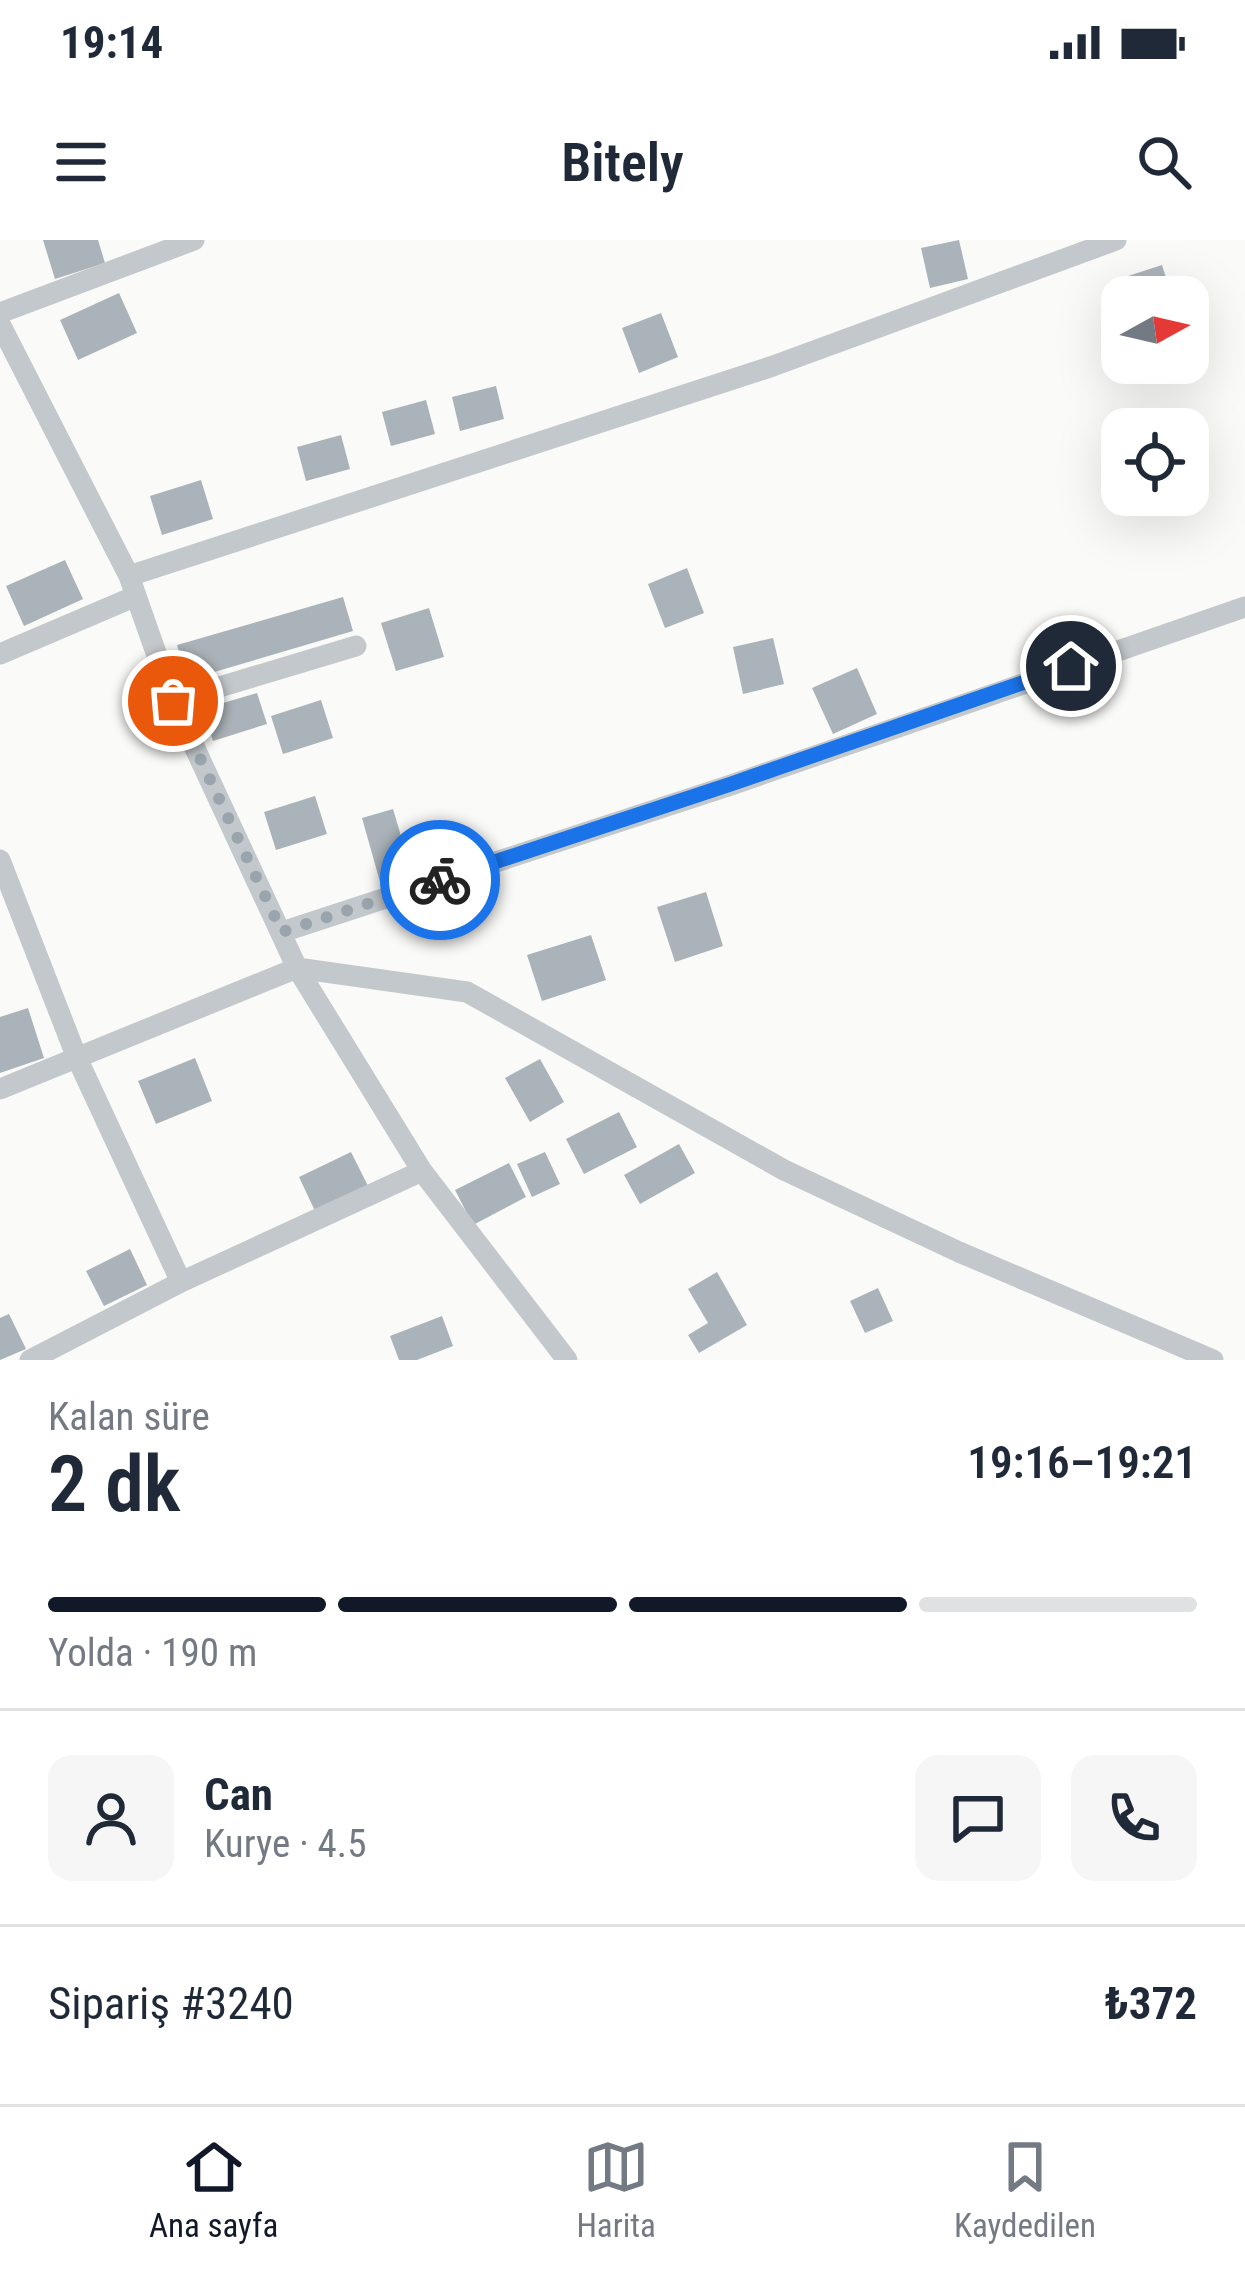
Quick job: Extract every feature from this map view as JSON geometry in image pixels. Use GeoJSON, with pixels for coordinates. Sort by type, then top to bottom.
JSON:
{"type":"FeatureCollection","features":[{"type":"Feature","properties":{"kind":"street"},"geometry":{"type":"LineString","coordinates":[[0,314],[194,240]]}},
{"type":"Feature","properties":{"kind":"street"},"geometry":{"type":"LineString","coordinates":[[0,654],[132,586],[772,366],[1116,240]]}},
{"type":"Feature","properties":{"kind":"street"},"geometry":{"type":"LineString","coordinates":[[0,324],[132,586],[173,701],[297,968],[422,1172],[567,1360]]}},
{"type":"Feature","properties":{"kind":"street"},"geometry":{"type":"LineString","coordinates":[[282,932],[1245,608]]}},
{"type":"Feature","properties":{"kind":"street"},"geometry":{"type":"LineString","coordinates":[[173,701],[356,646]]}},
{"type":"Feature","properties":{"kind":"street"},"geometry":{"type":"LineString","coordinates":[[0,860],[76,1058],[181,1282]]}},
{"type":"Feature","properties":{"kind":"street"},"geometry":{"type":"LineString","coordinates":[[0,1089],[297,968],[466,992],[784,1170],[958,1252],[1213,1360]]}},
{"type":"Feature","properties":{"kind":"street"},"geometry":{"type":"LineString","coordinates":[[30,1360],[181,1282],[422,1172]]}},
{"type":"Feature","properties":{"kind":"building"},"geometry":{"type":"Polygon","coordinates":[[[43,240],[98,240],[105,263],[55,279],[43,240]]]}},
{"type":"Feature","properties":{"kind":"building"},"geometry":{"type":"Polygon","coordinates":[[[959,240],[968,279],[930,288],[921,248],[959,240]]]}},
{"type":"Feature","properties":{"kind":"building"},"geometry":{"type":"Polygon","coordinates":[[[1162,265],[1165,276],[1128,276],[1162,265]]]}},
{"type":"Feature","properties":{"kind":"building"},"geometry":{"type":"Polygon","coordinates":[[[119,293],[137,333],[78,360],[60,320],[119,293]]]}},
{"type":"Feature","properties":{"kind":"building"},"geometry":{"type":"Polygon","coordinates":[[[661,313],[678,357],[639,373],[622,328],[661,313]]]}},
{"type":"Feature","properties":{"kind":"building"},"geometry":{"type":"Polygon","coordinates":[[[496,386],[504,419],[460,431],[452,397],[496,386]]]}},
{"type":"Feature","properties":{"kind":"building"},"geometry":{"type":"Polygon","coordinates":[[[426,400],[435,434],[391,446],[382,412],[426,400]]]}},
{"type":"Feature","properties":{"kind":"building"},"geometry":{"type":"Polygon","coordinates":[[[341,435],[350,469],[306,481],[297,447],[341,435]]]}},
{"type":"Feature","properties":{"kind":"building"},"geometry":{"type":"Polygon","coordinates":[[[201,480],[213,519],[162,535],[150,496],[201,480]]]}},
{"type":"Feature","properties":{"kind":"building"},"geometry":{"type":"Polygon","coordinates":[[[65,560],[83,599],[24,626],[6,586],[65,560]]]}},
{"type":"Feature","properties":{"kind":"building"},"geometry":{"type":"Polygon","coordinates":[[[687,568],[704,613],[665,628],[648,584],[687,568]]]}},
{"type":"Feature","properties":{"kind":"building"},"geometry":{"type":"Polygon","coordinates":[[[343,597],[353,631],[187,680],[177,645],[343,597]]]}},
{"type":"Feature","properties":{"kind":"building"},"geometry":{"type":"Polygon","coordinates":[[[429,608],[444,657],[396,671],[381,623],[429,608]]]}},
{"type":"Feature","properties":{"kind":"building"},"geometry":{"type":"Polygon","coordinates":[[[773,638],[784,684],[743,694],[733,647],[773,638]]]}},
{"type":"Feature","properties":{"kind":"building"},"geometry":{"type":"Polygon","coordinates":[[[857,668],[877,714],[833,734],[812,688],[857,668]]]}},
{"type":"Feature","properties":{"kind":"building"},"geometry":{"type":"Polygon","coordinates":[[[257,693],[267,724],[213,741],[203,709],[257,693]]]}},
{"type":"Feature","properties":{"kind":"building"},"geometry":{"type":"Polygon","coordinates":[[[321,700],[333,738],[283,754],[271,716],[321,700]]]}},
{"type":"Feature","properties":{"kind":"building"},"geometry":{"type":"Polygon","coordinates":[[[315,796],[327,834],[276,850],[264,812],[315,796]]]}},
{"type":"Feature","properties":{"kind":"building"},"geometry":{"type":"Polygon","coordinates":[[[393,809],[414,880],[382,889],[362,818],[393,809]]]}},
{"type":"Feature","properties":{"kind":"building"},"geometry":{"type":"Polygon","coordinates":[[[706,892],[723,946],[675,962],[657,907],[706,892]]]}},
{"type":"Feature","properties":{"kind":"building"},"geometry":{"type":"Polygon","coordinates":[[[591,935],[606,980],[542,1001],[527,955],[591,935]]]}},
{"type":"Feature","properties":{"kind":"building"},"geometry":{"type":"Polygon","coordinates":[[[28,1008],[44,1058],[0,1073],[0,1017],[28,1008]]]}},
{"type":"Feature","properties":{"kind":"building"},"geometry":{"type":"Polygon","coordinates":[[[195,1058],[212,1101],[156,1124],[138,1081],[195,1058]]]}},
{"type":"Feature","properties":{"kind":"building"},"geometry":{"type":"Polygon","coordinates":[[[540,1059],[564,1102],[530,1122],[505,1078],[540,1059]]]}},
{"type":"Feature","properties":{"kind":"building"},"geometry":{"type":"Polygon","coordinates":[[[619,1112],[637,1147],[584,1174],[566,1139],[619,1112]]]}},
{"type":"Feature","properties":{"kind":"building"},"geometry":{"type":"Polygon","coordinates":[[[679,1144],[695,1173],[640,1204],[624,1175],[679,1144]]]}},
{"type":"Feature","properties":{"kind":"building"},"geometry":{"type":"Polygon","coordinates":[[[351,1152],[368,1186],[315,1211],[299,1177],[351,1152]]]}},
{"type":"Feature","properties":{"kind":"building"},"geometry":{"type":"Polygon","coordinates":[[[545,1152],[560,1184],[532,1197],[517,1164],[545,1152]]]}},
{"type":"Feature","properties":{"kind":"building"},"geometry":{"type":"Polygon","coordinates":[[[509,1163],[526,1197],[473,1225],[455,1190],[509,1163]]]}},
{"type":"Feature","properties":{"kind":"building"},"geometry":{"type":"Polygon","coordinates":[[[130,1249],[147,1285],[104,1306],[86,1271],[130,1249]]]}},
{"type":"Feature","properties":{"kind":"building"},"geometry":{"type":"Polygon","coordinates":[[[717,1272],[747,1325],[699,1353],[688,1335],[708,1323],[688,1289],[717,1272]]]}},
{"type":"Feature","properties":{"kind":"building"},"geometry":{"type":"Polygon","coordinates":[[[878,1288],[893,1321],[865,1333],[850,1301],[878,1288]]]}},
{"type":"Feature","properties":{"kind":"building"},"geometry":{"type":"Polygon","coordinates":[[[9,1314],[26,1349],[0,1360],[0,1318],[9,1314]]]}},
{"type":"Feature","properties":{"kind":"building"},"geometry":{"type":"Polygon","coordinates":[[[442,1316],[453,1346],[417,1360],[399,1360],[390,1336],[442,1316]]]}},
{"type":"Feature","properties":{"kind":"way so far"},"geometry":{"type":"LineString","coordinates":[[173,701],[282,932],[440,880]]}},
{"type":"Feature","properties":{"kind":"route"},"geometry":{"type":"LineString","coordinates":[[440,880],[1071,666]]}}]}
